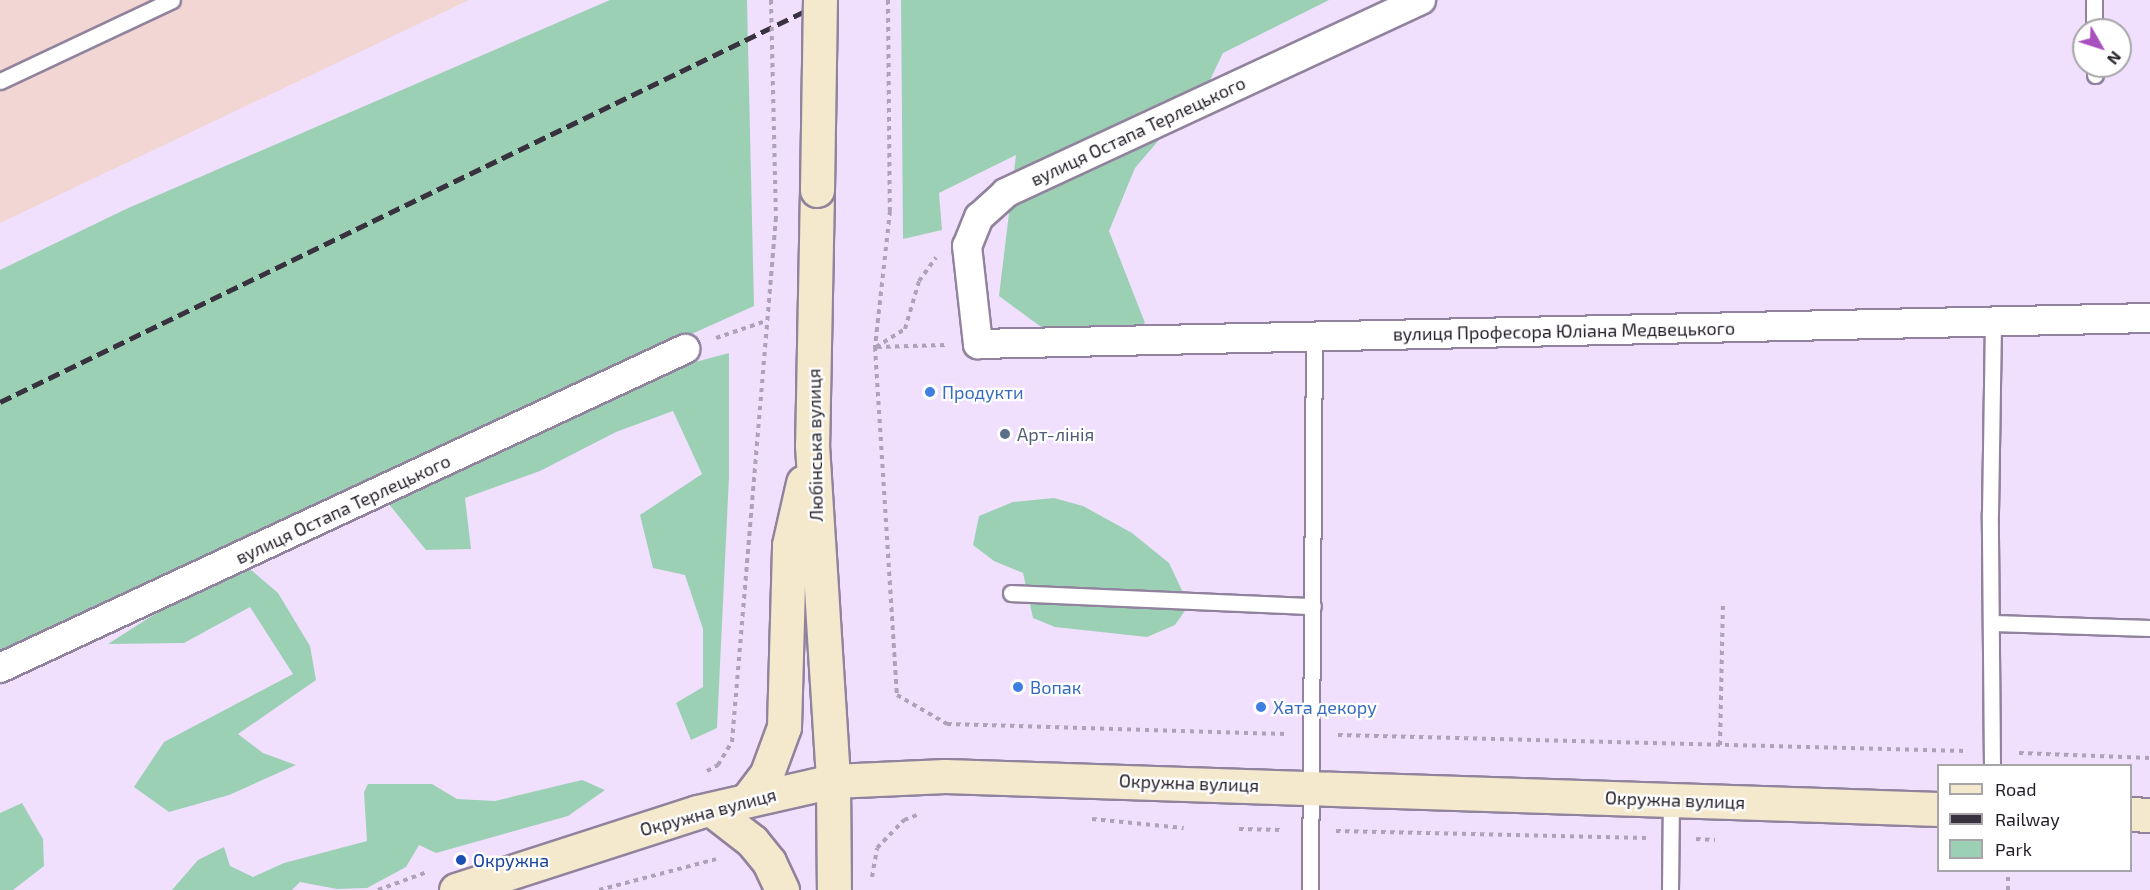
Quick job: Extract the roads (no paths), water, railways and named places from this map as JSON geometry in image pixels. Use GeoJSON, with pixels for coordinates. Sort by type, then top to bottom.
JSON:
{"type":"FeatureCollection","features":[{"type":"Feature","properties":{"kind":"main road","name":"Любінська вулиця"},"geometry":{"type":"LineString","coordinates":[[820,0],[812,445],[833,781],[834,890]]}},
{"type":"Feature","properties":{"kind":"main road"},"geometry":{"type":"LineString","coordinates":[[747,800],[767,772],[784,727],[789,545],[812,445]]}},
{"type":"Feature","properties":{"kind":"main road","name":"Окружна вулиця"},"geometry":{"type":"LineString","coordinates":[[447,879],[747,800],[833,781],[945,776],[1937,809]]}},
{"type":"Feature","properties":{"kind":"main road"},"geometry":{"type":"LineString","coordinates":[[712,810],[752,841],[769,862],[782,890]]}},
{"type":"Feature","properties":{"kind":"main road"},"geometry":{"type":"LineString","coordinates":[[2132,814],[2150,815]]}},
{"type":"Feature","properties":{"kind":"street","name":"вулиця Остапа Терлецького"},"geometry":{"type":"LineString","coordinates":[[978,344],[967,246],[979,217],[1006,193],[1421,0]]}},
{"type":"Feature","properties":{"kind":"street","name":"вулиця Професора Юліана Медвецького"},"geometry":{"type":"LineString","coordinates":[[978,344],[2150,318]]}},
{"type":"Feature","properties":{"kind":"street","name":"вулиця Остапа Терлецького"},"geometry":{"type":"LineString","coordinates":[[0,668],[685,349]]}},
{"type":"Feature","properties":{"kind":"lane"},"geometry":{"type":"LineString","coordinates":[[0,81],[172,0]]}},
{"type":"Feature","properties":{"kind":"lane"},"geometry":{"type":"LineString","coordinates":[[2094,0],[2094,18]]}},
{"type":"Feature","properties":{"kind":"lane"},"geometry":{"type":"LineString","coordinates":[[1992,759],[1993,623],[1990,513],[1994,321]]}},
{"type":"Feature","properties":{"kind":"lane"},"geometry":{"type":"LineString","coordinates":[[1310,890],[1313,787],[1314,336]]}},
{"type":"Feature","properties":{"kind":"lane"},"geometry":{"type":"LineString","coordinates":[[1011,593],[1313,606]]}},
{"type":"Feature","properties":{"kind":"lane"},"geometry":{"type":"LineString","coordinates":[[1993,623],[2150,628]]}},
{"type":"Feature","properties":{"kind":"lane"},"geometry":{"type":"LineString","coordinates":[[1670,890],[1671,800]]}},
{"type":"Feature","properties":{"kind":"railway"},"geometry":{"type":"LineString","coordinates":[[0,402],[828,0]]}},
{"type":"Feature","properties":{"kind":"place","name":"Продукти"},"geometry":{"type":"Point","coordinates":[930,392]}},
{"type":"Feature","properties":{"kind":"place","name":"Арт-лінія"},"geometry":{"type":"Point","coordinates":[1005,434]}},
{"type":"Feature","properties":{"kind":"place","name":"Вопак"},"geometry":{"type":"Point","coordinates":[1018,687]}},
{"type":"Feature","properties":{"kind":"place","name":"Хата декору"},"geometry":{"type":"Point","coordinates":[1261,707]}},
{"type":"Feature","properties":{"kind":"place","name":"Окружна"},"geometry":{"type":"Point","coordinates":[461,860]}}]}
